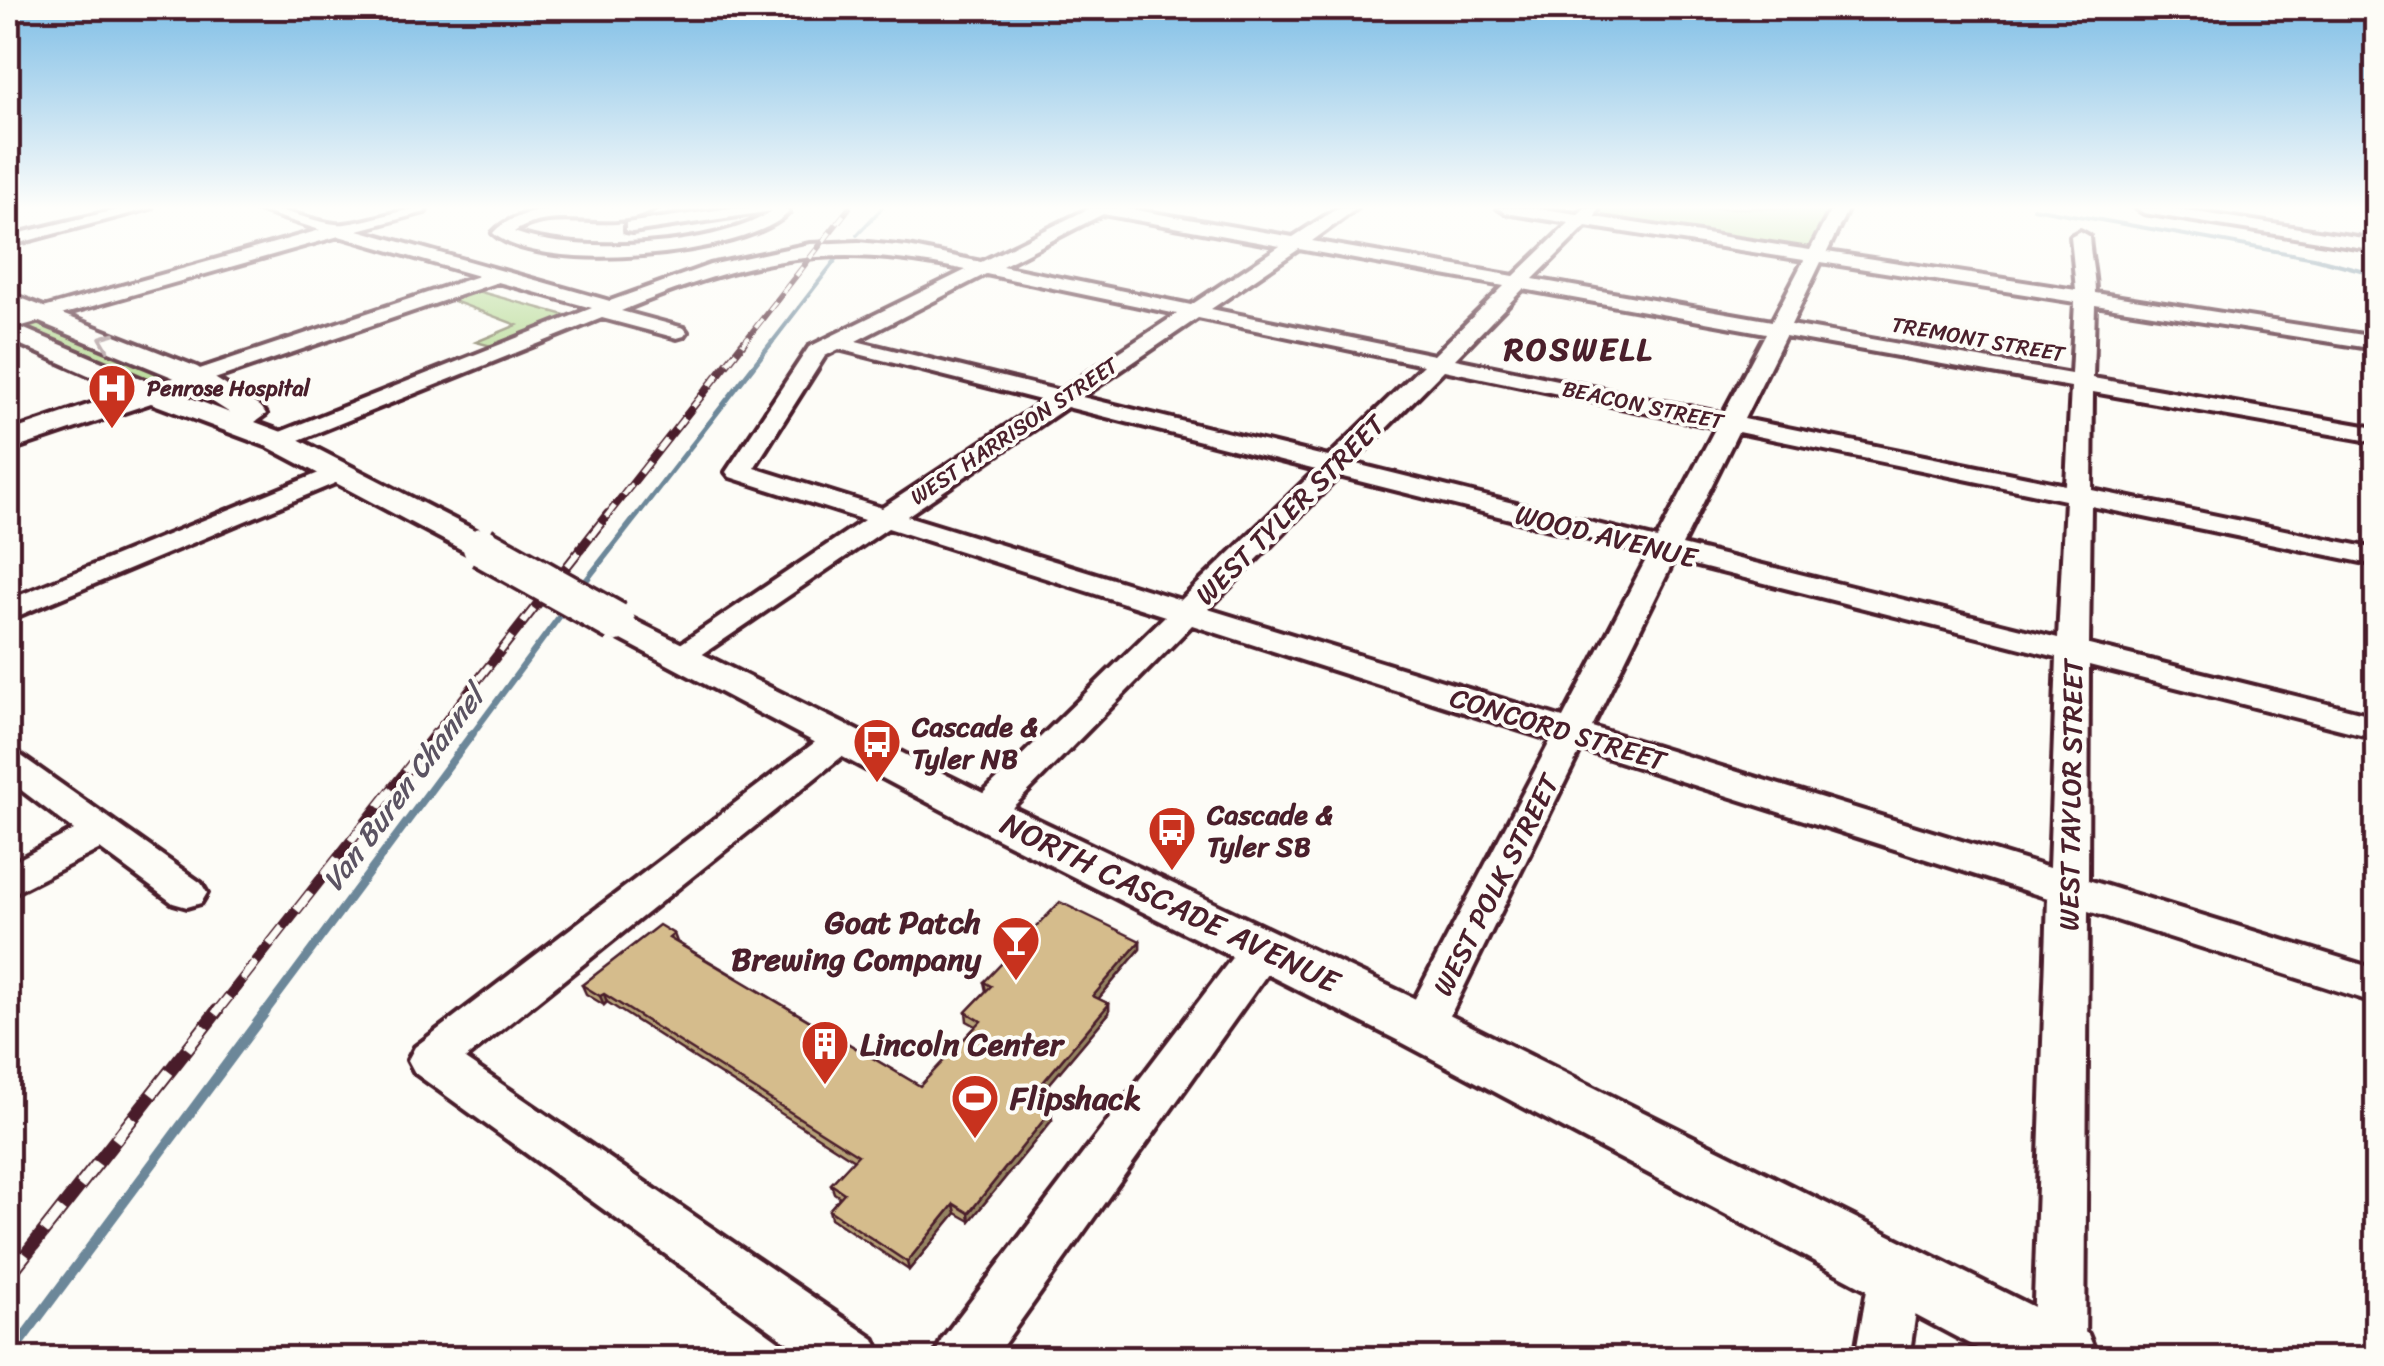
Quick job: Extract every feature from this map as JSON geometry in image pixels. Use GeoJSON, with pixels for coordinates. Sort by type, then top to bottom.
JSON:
{"type":"FeatureCollection","features":[{"type":"Feature","properties":{"kind":"main road","name":"NORTH CASCADE AVENUE"},"geometry":{"type":"LineString","coordinates":[[8,300],[196,378],[268,424],[279,442]]}},
{"type":"Feature","properties":{"kind":"main road","name":"NORTH CASCADE AVENUE"},"geometry":{"type":"LineString","coordinates":[[8,327],[151,392],[279,442],[985,812],[1422,1028],[2061,1357]]}},
{"type":"Feature","properties":{"kind":"main road"},"geometry":{"type":"LineString","coordinates":[[8,442],[151,392],[188,393],[251,414]]}},
{"type":"Feature","properties":{"kind":"street"},"geometry":{"type":"LineString","coordinates":[[8,327],[192,272]]}},
{"type":"Feature","properties":{"kind":"street"},"geometry":{"type":"LineString","coordinates":[[485,272],[677,332]]}},
{"type":"Feature","properties":{"kind":"street"},"geometry":{"type":"LineString","coordinates":[[151,392],[492,272]]}},
{"type":"Feature","properties":{"kind":"street","name":"BEACON STREET"},"geometry":{"type":"LineString","coordinates":[[279,442],[710,272]]}},
{"type":"Feature","properties":{"kind":"street"},"geometry":{"type":"LineString","coordinates":[[835,342],[975,272]]}},
{"type":"Feature","properties":{"kind":"street","name":"BEACON STREET"},"geometry":{"type":"LineString","coordinates":[[1000,272],[2376,557]]}},
{"type":"Feature","properties":{"kind":"street","name":"WEST HARRISON STREET"},"geometry":{"type":"LineString","coordinates":[[680,655],[1254,272]]}},
{"type":"Feature","properties":{"kind":"street","name":"TREMONT STREET"},"geometry":{"type":"LineString","coordinates":[[1463,272],[1777,328],[2092,396],[2376,436]]}},
{"type":"Feature","properties":{"kind":"street","name":"WEST TYLER STREET"},"geometry":{"type":"LineString","coordinates":[[985,812],[1530,272]]}},
{"type":"Feature","properties":{"kind":"street","name":"WEST POLK STREET"},"geometry":{"type":"LineString","coordinates":[[1422,1028],[1807,272]]}},
{"type":"Feature","properties":{"kind":"street"},"geometry":{"type":"LineString","coordinates":[[1917,272],[2376,343]]}},
{"type":"Feature","properties":{"kind":"street","name":"WEST TAYLOR STREET"},"geometry":{"type":"LineString","coordinates":[[2061,1357],[2073,652],[2080,495],[2092,396],[2083,272]]}},
{"type":"Feature","properties":{"kind":"street","name":"WOOD AVENUE"},"geometry":{"type":"LineString","coordinates":[[835,342],[2376,727]]}},
{"type":"Feature","properties":{"kind":"street","name":"CONCORD STREET"},"geometry":{"type":"LineString","coordinates":[[835,342],[817,352],[738,472],[2376,986]]}},
{"type":"Feature","properties":{"kind":"street"},"geometry":{"type":"LineString","coordinates":[[8,611],[336,474]]}},
{"type":"Feature","properties":{"kind":"street"},"geometry":{"type":"LineString","coordinates":[[843,738],[430,1060],[855,1358]]}},
{"type":"Feature","properties":{"kind":"street"},"geometry":{"type":"LineString","coordinates":[[8,763],[187,893]]}},
{"type":"Feature","properties":{"kind":"street"},"geometry":{"type":"LineString","coordinates":[[8,882],[102,831]]}},
{"type":"Feature","properties":{"kind":"street"},"geometry":{"type":"LineString","coordinates":[[961,1358],[1262,949]]}},
{"type":"Feature","properties":{"kind":"street"},"geometry":{"type":"LineString","coordinates":[[1882,1358],[1896,1272]]}},
{"type":"Feature","properties":{"kind":"green space"},"geometry":{"type":"Polygon","coordinates":[[[477,291],[576,318],[499,348],[476,342],[517,325],[451,300],[477,291]]]}},
{"type":"Feature","properties":{"kind":"green space"},"geometry":{"type":"Polygon","coordinates":[[[48,322],[169,375],[144,382],[22,329],[48,322]]]}},
{"type":"Feature","properties":{"kind":"building","name":"Lincoln Center"},"geometry":{"type":"Polygon","coordinates":[[[1060,902],[1140,941],[1093,996],[1109,1004],[1029,1099],[1051,1111],[969,1213],[954,1204],[907,1262],[829,1210],[844,1193],[831,1184],[858,1155],[604,994],[600,996],[582,985],[659,925],[674,934],[669,938],[920,1086],[981,1021],[966,1012],[991,986],[984,982],[1060,902]]]}},
{"type":"Feature","properties":{"kind":"waterway","name":"Van Buren Channel"},"geometry":{"type":"LineString","coordinates":[[770,345],[827,272]]}},
{"type":"Feature","properties":{"kind":"waterway"},"geometry":{"type":"LineString","coordinates":[[2367,272],[2376,274]]}},
{"type":"Feature","properties":{"kind":"waterway","name":"Van Buren Channel"},"geometry":{"type":"LineString","coordinates":[[636,517],[772,342]]}},
{"type":"Feature","properties":{"kind":"waterway","name":"Van Buren Channel"},"geometry":{"type":"LineString","coordinates":[[581,587],[638,514]]}},
{"type":"Feature","properties":{"kind":"waterway","name":"Van Buren Channel"},"geometry":{"type":"LineString","coordinates":[[471,736],[565,609]]}},
{"type":"Feature","properties":{"kind":"waterway","name":"Van Buren Channel"},"geometry":{"type":"LineString","coordinates":[[264,1014],[473,733]]}},
{"type":"Feature","properties":{"kind":"waterway","name":"Van Buren Channel"},"geometry":{"type":"LineString","coordinates":[[8,1358],[266,1011]]}},
{"type":"Feature","properties":{"kind":"railway"},"geometry":{"type":"LineString","coordinates":[[742,345],[799,272]]}},
{"type":"Feature","properties":{"kind":"railway"},"geometry":{"type":"LineString","coordinates":[[606,517],[744,342]]}},
{"type":"Feature","properties":{"kind":"railway"},"geometry":{"type":"LineString","coordinates":[[434,736],[608,514]]}},
{"type":"Feature","properties":{"kind":"railway"},"geometry":{"type":"LineString","coordinates":[[215,1014],[436,733]]}},
{"type":"Feature","properties":{"kind":"railway"},"geometry":{"type":"LineString","coordinates":[[8,1277],[217,1011]]}},
{"type":"Feature","properties":{"kind":"place","name":"Penrose Hospital"},"geometry":{"type":"Point","coordinates":[112,430]}},
{"type":"Feature","properties":{"kind":"place","name":"Cascade & Tyler NB"},"geometry":{"type":"Point","coordinates":[877,784]}},
{"type":"Feature","properties":{"kind":"place","name":"Cascade & Tyler SB"},"geometry":{"type":"Point","coordinates":[1172,872]}},
{"type":"Feature","properties":{"kind":"place","name":"Goat Patch Brewing Company"},"geometry":{"type":"Point","coordinates":[1016,982]}},
{"type":"Feature","properties":{"kind":"place","name":"Lincoln Center"},"geometry":{"type":"Point","coordinates":[825,1086]}},
{"type":"Feature","properties":{"kind":"place","name":"Flipshack"},"geometry":{"type":"Point","coordinates":[975,1140]}},
{"type":"Feature","properties":{"kind":"district","name":"ROSWELL"},"geometry":{"type":"Point","coordinates":[1579,349]}}]}
